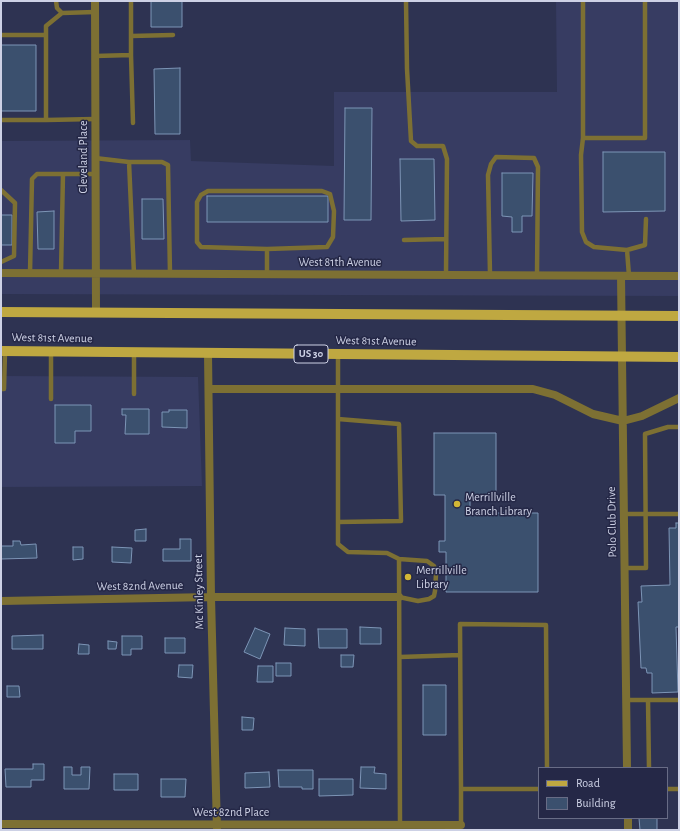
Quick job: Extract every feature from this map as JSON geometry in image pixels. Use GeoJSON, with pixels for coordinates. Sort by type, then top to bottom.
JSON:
{"type":"FeatureCollection","features":[{"type":"Feature","properties":{"kind":"main road","name":"West 81st Avenue"},"geometry":{"type":"LineString","coordinates":[[1,312],[679,316]]}},
{"type":"Feature","properties":{"kind":"main road","name":"West 81st Avenue"},"geometry":{"type":"LineString","coordinates":[[3,351],[679,357]]}},
{"type":"Feature","properties":{"kind":"street","name":"Cleveland Place"},"geometry":{"type":"LineString","coordinates":[[95,1],[96,313]]}},
{"type":"Feature","properties":{"kind":"street","name":"West 81th Avenue"},"geometry":{"type":"LineString","coordinates":[[1,273],[679,276]]}},
{"type":"Feature","properties":{"kind":"street","name":"Polo Club Drive"},"geometry":{"type":"LineString","coordinates":[[625,276],[622,315],[622,356],[627,767]]}},
{"type":"Feature","properties":{"kind":"street","name":"Mc Kinley Street"},"geometry":{"type":"LineString","coordinates":[[208,353],[211,597],[217,827]]}},
{"type":"Feature","properties":{"kind":"street"},"geometry":{"type":"LineString","coordinates":[[209,389],[533,389],[555,395],[593,414],[623,420],[642,416],[679,398]]}},
{"type":"Feature","properties":{"kind":"street","name":"West 82nd Avenue"},"geometry":{"type":"LineString","coordinates":[[1,601],[211,597],[399,597]]}},
{"type":"Feature","properties":{"kind":"street"},"geometry":{"type":"LineString","coordinates":[[628,819],[628,830]]}},
{"type":"Feature","properties":{"kind":"street","name":"West 82nd Place"},"geometry":{"type":"LineString","coordinates":[[1,824],[217,827],[461,824]]}},
{"type":"Feature","properties":{"kind":"lane"},"geometry":{"type":"LineString","coordinates":[[56,1],[56,8],[62,13]]}},
{"type":"Feature","properties":{"kind":"lane"},"geometry":{"type":"LineString","coordinates":[[131,1],[133,123]]}},
{"type":"Feature","properties":{"kind":"lane"},"geometry":{"type":"LineString","coordinates":[[406,1],[407,69],[411,141],[417,146],[443,146],[447,158],[446,274]]}},
{"type":"Feature","properties":{"kind":"lane"},"geometry":{"type":"LineString","coordinates":[[583,1],[582,232],[586,242],[594,247],[627,250],[645,245],[646,219]]}},
{"type":"Feature","properties":{"kind":"lane"},"geometry":{"type":"LineString","coordinates":[[583,138],[644,138],[645,1]]}},
{"type":"Feature","properties":{"kind":"lane"},"geometry":{"type":"LineString","coordinates":[[46,120],[46,26],[62,13],[95,12]]}},
{"type":"Feature","properties":{"kind":"lane"},"geometry":{"type":"LineString","coordinates":[[1,35],[45,35]]}},
{"type":"Feature","properties":{"kind":"lane"},"geometry":{"type":"LineString","coordinates":[[131,36],[173,35]]}},
{"type":"Feature","properties":{"kind":"lane"},"geometry":{"type":"LineString","coordinates":[[95,56],[131,55]]}},
{"type":"Feature","properties":{"kind":"lane"},"geometry":{"type":"LineString","coordinates":[[1,120],[95,119]]}},
{"type":"Feature","properties":{"kind":"lane"},"geometry":{"type":"LineString","coordinates":[[490,274],[488,175],[491,164],[496,157],[534,158],[538,167],[537,275]]}},
{"type":"Feature","properties":{"kind":"lane"},"geometry":{"type":"LineString","coordinates":[[95,158],[129,162],[162,162],[168,166],[170,274]]}},
{"type":"Feature","properties":{"kind":"lane"},"geometry":{"type":"LineString","coordinates":[[129,162],[134,274]]}},
{"type":"Feature","properties":{"kind":"lane"},"geometry":{"type":"LineString","coordinates":[[30,273],[32,179],[37,174],[95,174]]}},
{"type":"Feature","properties":{"kind":"lane"},"geometry":{"type":"LineString","coordinates":[[61,273],[63,174]]}},
{"type":"Feature","properties":{"kind":"lane"},"geometry":{"type":"LineString","coordinates":[[1,190],[15,203],[14,256],[1,262]]}},
{"type":"Feature","properties":{"kind":"lane"},"geometry":{"type":"LineString","coordinates":[[208,191],[322,191],[330,194],[334,211],[333,237],[327,247],[267,249],[201,247],[197,242],[197,202],[201,195],[208,191]]}},
{"type":"Feature","properties":{"kind":"lane"},"geometry":{"type":"LineString","coordinates":[[404,240],[446,239]]}},
{"type":"Feature","properties":{"kind":"lane"},"geometry":{"type":"LineString","coordinates":[[267,249],[267,275]]}},
{"type":"Feature","properties":{"kind":"lane"},"geometry":{"type":"LineString","coordinates":[[625,276],[627,250]]}},
{"type":"Feature","properties":{"kind":"lane"},"geometry":{"type":"LineString","coordinates":[[1,268],[1,273]]}},
{"type":"Feature","properties":{"kind":"lane"},"geometry":{"type":"LineString","coordinates":[[1,389],[4,389],[3,351]]}},
{"type":"Feature","properties":{"kind":"lane"},"geometry":{"type":"LineString","coordinates":[[51,351],[51,399]]}},
{"type":"Feature","properties":{"kind":"lane"},"geometry":{"type":"LineString","coordinates":[[134,352],[134,394]]}},
{"type":"Feature","properties":{"kind":"lane"},"geometry":{"type":"LineString","coordinates":[[338,354],[338,544],[344,550],[354,553],[387,553],[399,559],[427,561],[434,566],[436,574],[436,592],[434,596],[429,599],[418,601],[399,597]]}},
{"type":"Feature","properties":{"kind":"lane"},"geometry":{"type":"LineString","coordinates":[[338,419],[399,424],[401,521],[338,522]]}},
{"type":"Feature","properties":{"kind":"lane"},"geometry":{"type":"LineString","coordinates":[[625,568],[646,568],[644,434],[668,427],[679,427]]}},
{"type":"Feature","properties":{"kind":"lane"},"geometry":{"type":"LineString","coordinates":[[624,514],[679,514]]}},
{"type":"Feature","properties":{"kind":"lane"},"geometry":{"type":"LineString","coordinates":[[399,559],[400,825]]}},
{"type":"Feature","properties":{"kind":"lane"},"geometry":{"type":"LineString","coordinates":[[461,824],[460,624],[546,625],[547,767]]}},
{"type":"Feature","properties":{"kind":"lane"},"geometry":{"type":"LineString","coordinates":[[400,656],[460,655]]}},
{"type":"Feature","properties":{"kind":"lane"},"geometry":{"type":"LineString","coordinates":[[626,700],[679,700]]}},
{"type":"Feature","properties":{"kind":"lane"},"geometry":{"type":"LineString","coordinates":[[648,700],[648,767]]}},
{"type":"Feature","properties":{"kind":"lane"},"geometry":{"type":"LineString","coordinates":[[461,789],[538,789]]}},
{"type":"Feature","properties":{"kind":"lane"},"geometry":{"type":"LineString","coordinates":[[668,789],[679,789]]}},
{"type":"Feature","properties":{"kind":"shaded area"},"geometry":{"type":"Polygon","coordinates":[[[556,1],[679,1],[679,296],[1,294],[1,141],[190,140],[191,161],[334,166],[334,92],[557,92],[556,1]]]}},
{"type":"Feature","properties":{"kind":"shaded area"},"geometry":{"type":"Polygon","coordinates":[[[1,376],[198,377],[202,486],[1,487],[1,376]]]}},
{"type":"Feature","properties":{"kind":"building"},"geometry":{"type":"Polygon","coordinates":[[[151,1],[182,1],[182,27],[151,27],[151,1]]]}},
{"type":"Feature","properties":{"kind":"building"},"geometry":{"type":"Polygon","coordinates":[[[1,45],[36,45],[36,111],[1,111],[1,45]]]}},
{"type":"Feature","properties":{"kind":"building"},"geometry":{"type":"Polygon","coordinates":[[[180,68],[180,134],[155,134],[154,69],[180,68]]]}},
{"type":"Feature","properties":{"kind":"building"},"geometry":{"type":"Polygon","coordinates":[[[345,108],[372,108],[371,220],[344,220],[345,108]]]}},
{"type":"Feature","properties":{"kind":"building"},"geometry":{"type":"Polygon","coordinates":[[[603,152],[665,152],[665,211],[603,212],[603,152]]]}},
{"type":"Feature","properties":{"kind":"building"},"geometry":{"type":"Polygon","coordinates":[[[400,159],[434,159],[435,220],[401,221],[400,159]]]}},
{"type":"Feature","properties":{"kind":"building"},"geometry":{"type":"Polygon","coordinates":[[[502,173],[533,173],[532,216],[522,216],[522,232],[512,232],[512,217],[502,216],[502,173]]]}},
{"type":"Feature","properties":{"kind":"building"},"geometry":{"type":"Polygon","coordinates":[[[207,196],[328,196],[328,222],[207,222],[207,196]]]}},
{"type":"Feature","properties":{"kind":"building"},"geometry":{"type":"Polygon","coordinates":[[[142,199],[163,199],[164,239],[142,239],[142,199]]]}},
{"type":"Feature","properties":{"kind":"building"},"geometry":{"type":"Polygon","coordinates":[[[54,211],[54,249],[38,249],[37,212],[54,211]]]}},
{"type":"Feature","properties":{"kind":"building"},"geometry":{"type":"Polygon","coordinates":[[[1,215],[12,215],[12,245],[1,245],[1,215]]]}},
{"type":"Feature","properties":{"kind":"building"},"geometry":{"type":"Polygon","coordinates":[[[55,405],[91,405],[91,431],[75,431],[75,443],[55,443],[55,405]]]}},
{"type":"Feature","properties":{"kind":"building"},"geometry":{"type":"Polygon","coordinates":[[[122,409],[149,409],[149,434],[125,434],[126,415],[122,415],[122,409]]]}},
{"type":"Feature","properties":{"kind":"building"},"geometry":{"type":"Polygon","coordinates":[[[169,410],[187,410],[187,428],[162,427],[162,412],[169,412],[169,410]]]}},
{"type":"Feature","properties":{"kind":"building","name":"Merrillville Branch Library"},"geometry":{"type":"Polygon","coordinates":[[[434,433],[496,433],[496,496],[470,496],[470,513],[538,513],[538,592],[446,592],[446,552],[439,552],[439,541],[445,541],[445,495],[434,495],[434,433]]]}},
{"type":"Feature","properties":{"kind":"building"},"geometry":{"type":"Polygon","coordinates":[[[676,523],[679,523],[679,627],[676,627],[678,692],[652,693],[652,673],[647,673],[646,668],[641,668],[638,602],[642,602],[641,586],[670,585],[669,528],[676,528],[676,523]]]}},
{"type":"Feature","properties":{"kind":"building"},"geometry":{"type":"Polygon","coordinates":[[[146,529],[146,541],[135,541],[135,530],[146,529]]]}},
{"type":"Feature","properties":{"kind":"building"},"geometry":{"type":"Polygon","coordinates":[[[180,539],[191,539],[191,561],[163,561],[163,549],[180,549],[180,539]]]}},
{"type":"Feature","properties":{"kind":"building"},"geometry":{"type":"Polygon","coordinates":[[[13,541],[20,541],[21,545],[36,544],[37,558],[1,559],[1,546],[13,546],[13,541]]]}},
{"type":"Feature","properties":{"kind":"building"},"geometry":{"type":"Polygon","coordinates":[[[73,547],[83,547],[83,559],[73,560],[73,547]]]}},
{"type":"Feature","properties":{"kind":"building"},"geometry":{"type":"Polygon","coordinates":[[[112,547],[132,548],[131,563],[112,562],[112,547]]]}},
{"type":"Feature","properties":{"kind":"building"},"geometry":{"type":"Polygon","coordinates":[[[360,627],[381,628],[381,644],[360,644],[360,627]]]}},
{"type":"Feature","properties":{"kind":"building"},"geometry":{"type":"Polygon","coordinates":[[[255,628],[270,634],[260,659],[244,652],[255,628]]]}},
{"type":"Feature","properties":{"kind":"building"},"geometry":{"type":"Polygon","coordinates":[[[285,628],[305,629],[305,646],[284,645],[285,628]]]}},
{"type":"Feature","properties":{"kind":"building"},"geometry":{"type":"Polygon","coordinates":[[[318,629],[347,629],[347,648],[319,648],[318,629]]]}},
{"type":"Feature","properties":{"kind":"building"},"geometry":{"type":"Polygon","coordinates":[[[43,635],[43,649],[12,649],[12,636],[43,635]]]}},
{"type":"Feature","properties":{"kind":"building"},"geometry":{"type":"Polygon","coordinates":[[[122,636],[142,636],[142,649],[131,649],[131,655],[122,655],[122,636]]]}},
{"type":"Feature","properties":{"kind":"building"},"geometry":{"type":"Polygon","coordinates":[[[165,638],[185,638],[185,653],[165,653],[165,638]]]}},
{"type":"Feature","properties":{"kind":"building"},"geometry":{"type":"Polygon","coordinates":[[[108,641],[117,642],[116,649],[108,649],[108,641]]]}},
{"type":"Feature","properties":{"kind":"building"},"geometry":{"type":"Polygon","coordinates":[[[79,644],[89,645],[89,654],[78,654],[79,644]]]}},
{"type":"Feature","properties":{"kind":"building"},"geometry":{"type":"Polygon","coordinates":[[[341,655],[354,655],[353,667],[341,667],[341,655]]]}},
{"type":"Feature","properties":{"kind":"building"},"geometry":{"type":"Polygon","coordinates":[[[276,663],[291,663],[291,676],[276,676],[276,663]]]}},
{"type":"Feature","properties":{"kind":"building"},"geometry":{"type":"Polygon","coordinates":[[[179,665],[193,665],[192,678],[178,677],[179,665]]]}},
{"type":"Feature","properties":{"kind":"building"},"geometry":{"type":"Polygon","coordinates":[[[258,666],[273,666],[273,682],[257,682],[258,666]]]}},
{"type":"Feature","properties":{"kind":"building"},"geometry":{"type":"Polygon","coordinates":[[[423,685],[446,685],[446,735],[423,735],[423,685]]]}},
{"type":"Feature","properties":{"kind":"building"},"geometry":{"type":"Polygon","coordinates":[[[7,686],[19,686],[20,697],[7,697],[7,686]]]}},
{"type":"Feature","properties":{"kind":"building"},"geometry":{"type":"Polygon","coordinates":[[[242,717],[254,718],[253,730],[242,730],[242,717]]]}},
{"type":"Feature","properties":{"kind":"building"},"geometry":{"type":"Polygon","coordinates":[[[33,764],[44,764],[44,780],[31,780],[31,787],[6,787],[5,769],[33,769],[33,764]]]}},
{"type":"Feature","properties":{"kind":"building"},"geometry":{"type":"Polygon","coordinates":[[[64,767],[72,767],[72,775],[81,775],[81,767],[90,767],[89,789],[64,789],[64,767]]]}},
{"type":"Feature","properties":{"kind":"building"},"geometry":{"type":"Polygon","coordinates":[[[361,767],[375,767],[374,773],[386,774],[386,789],[360,788],[361,767]]]}},
{"type":"Feature","properties":{"kind":"building"},"geometry":{"type":"Polygon","coordinates":[[[278,770],[313,770],[313,789],[302,789],[302,787],[279,787],[278,770]]]}},
{"type":"Feature","properties":{"kind":"building"},"geometry":{"type":"Polygon","coordinates":[[[269,772],[270,787],[245,788],[245,773],[269,772]]]}},
{"type":"Feature","properties":{"kind":"building"},"geometry":{"type":"Polygon","coordinates":[[[114,774],[138,774],[138,790],[114,790],[114,774]]]}},
{"type":"Feature","properties":{"kind":"building"},"geometry":{"type":"Polygon","coordinates":[[[161,779],[186,779],[185,797],[161,797],[161,779]]]}},
{"type":"Feature","properties":{"kind":"building"},"geometry":{"type":"Polygon","coordinates":[[[319,779],[353,779],[353,795],[319,796],[319,779]]]}},
{"type":"Feature","properties":{"kind":"building"},"geometry":{"type":"Polygon","coordinates":[[[639,819],[657,819],[657,830],[640,830],[639,819]]]}},
{"type":"Feature","properties":{"kind":"place","name":"Merrillville Branch Library"},"geometry":{"type":"Point","coordinates":[457,504]}},
{"type":"Feature","properties":{"kind":"place","name":"Merrillville Library"},"geometry":{"type":"Point","coordinates":[408,577]}}]}
